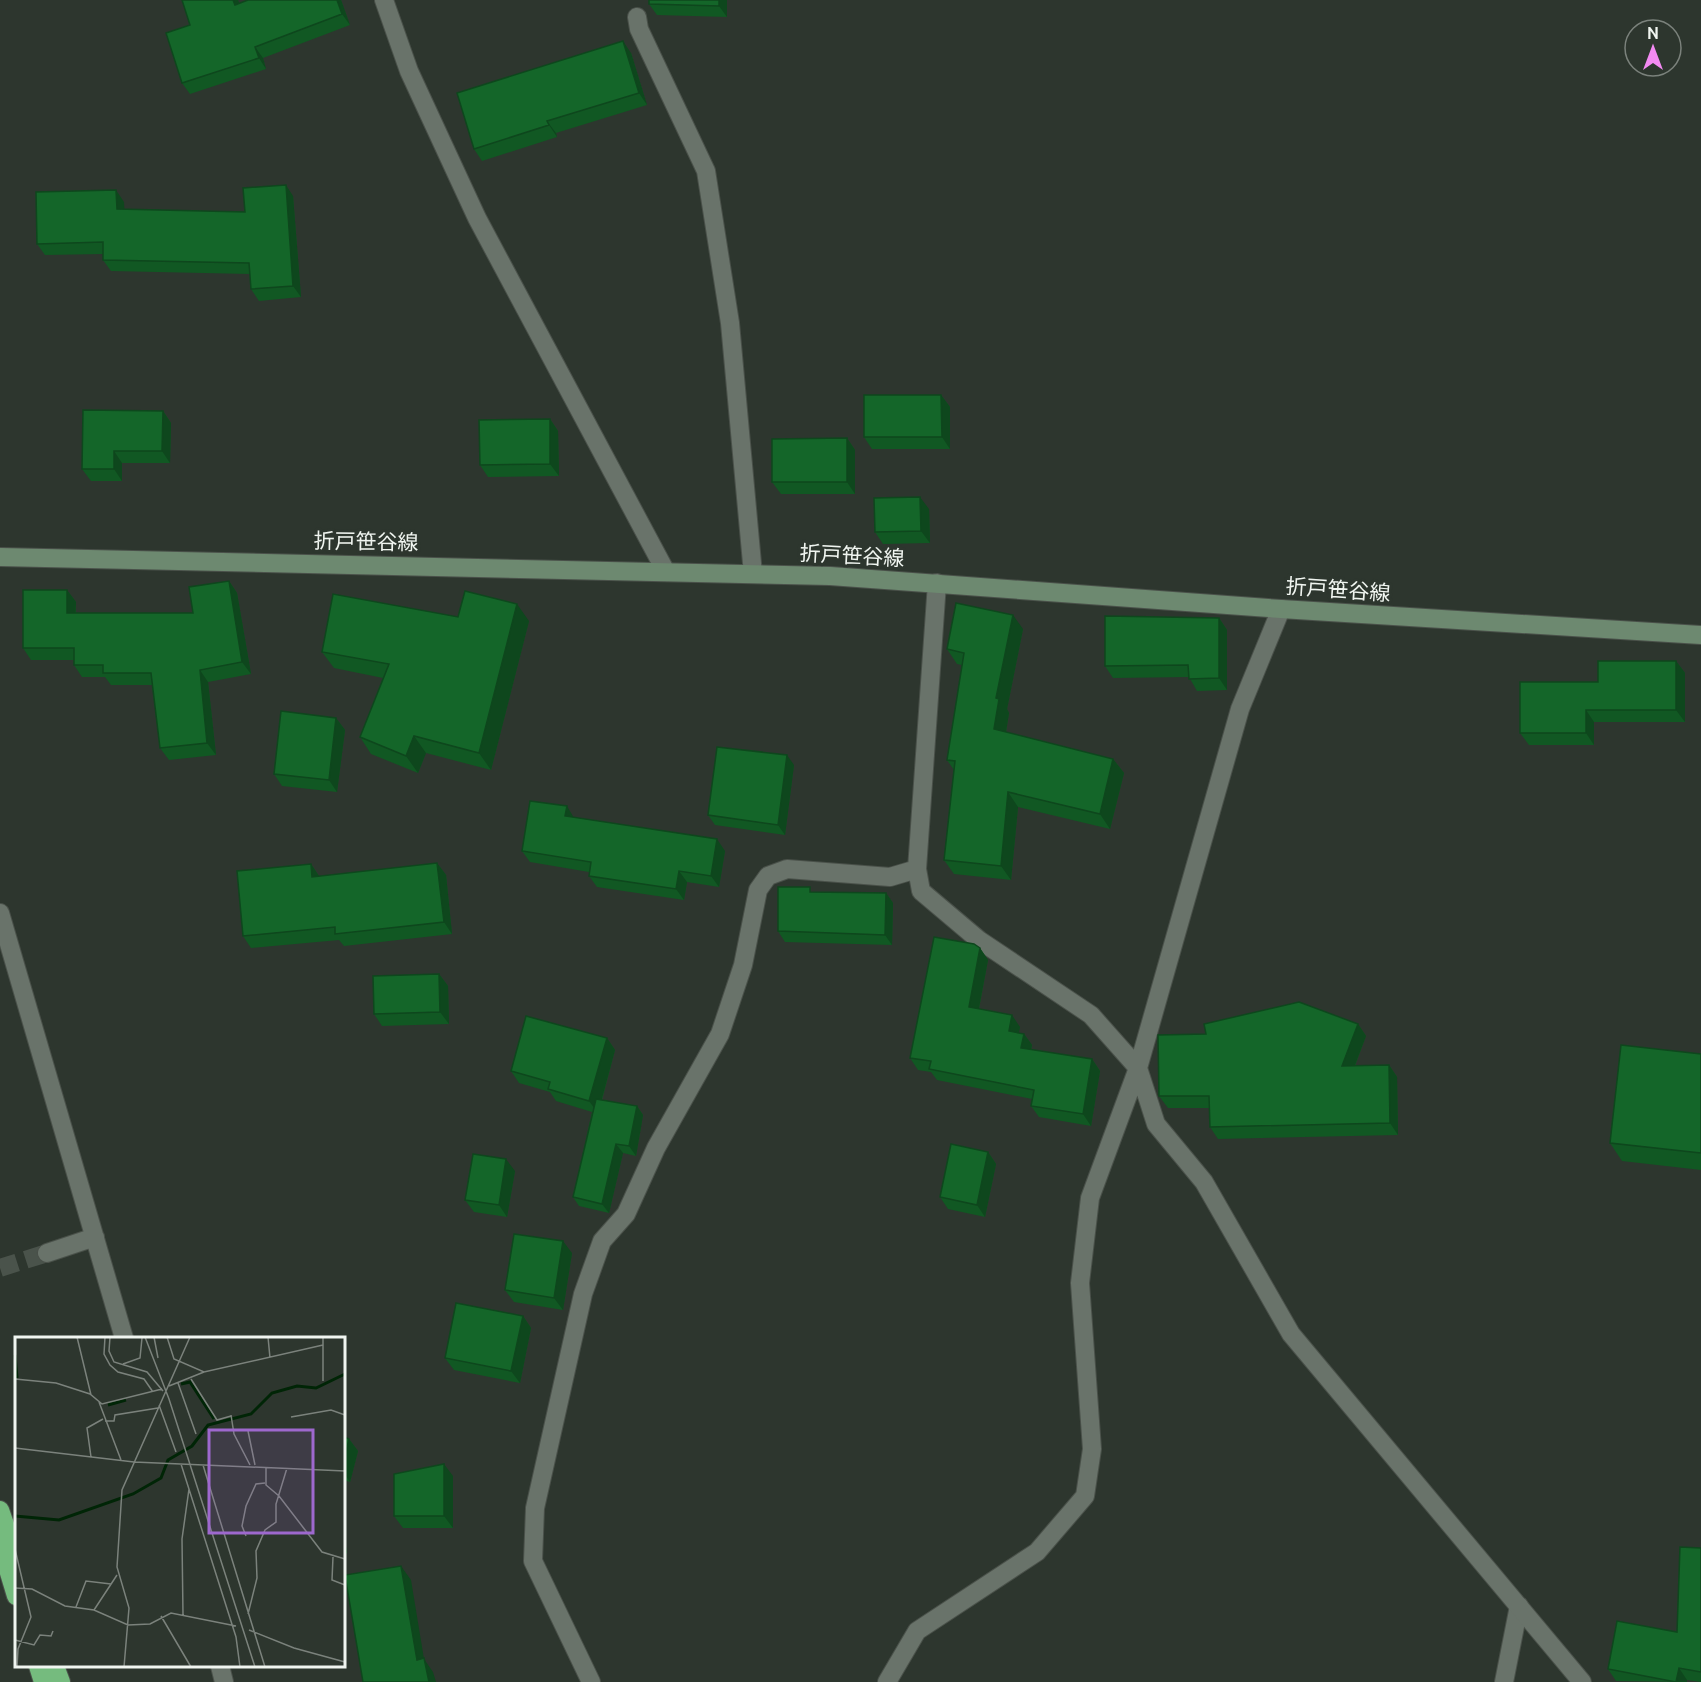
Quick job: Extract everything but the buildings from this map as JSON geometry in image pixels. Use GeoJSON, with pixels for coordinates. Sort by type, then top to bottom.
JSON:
{"type":"FeatureCollection","features":[{"type":"Feature","properties":{"kind":"highway"},"geometry":{"type":"LineString","coordinates":[[0,1509],[15,1553]]}},
{"type":"Feature","properties":{"kind":"highway"},"geometry":{"type":"LineString","coordinates":[[0,1543],[15,1593]]}},
{"type":"Feature","properties":{"kind":"highway"},"geometry":{"type":"LineString","coordinates":[[39,1667],[43,1682]]}},
{"type":"Feature","properties":{"kind":"highway"},"geometry":{"type":"LineString","coordinates":[[56,1667],[61,1682]]}},
{"type":"Feature","properties":{"kind":"main road","name":"折戸笹谷線"},"geometry":{"type":"LineString","coordinates":[[0,557],[753,574],[937,583],[1281,609],[1701,635]]}},
{"type":"Feature","properties":{"kind":"street"},"geometry":{"type":"LineString","coordinates":[[384,0],[409,71],[477,218],[666,572]]}},
{"type":"Feature","properties":{"kind":"street"},"geometry":{"type":"LineString","coordinates":[[637,17],[639,29],[706,171],[730,323],[753,574]]}},
{"type":"Feature","properties":{"kind":"street"},"geometry":{"type":"LineString","coordinates":[[937,583],[917,869],[921,891],[979,940],[1091,1015],[1138,1068],[1156,1124],[1204,1182],[1291,1334],[1582,1682]]}},
{"type":"Feature","properties":{"kind":"street"},"geometry":{"type":"LineString","coordinates":[[886,1682],[917,1631],[1036,1552],[1085,1497],[1092,1449],[1080,1283],[1090,1198],[1138,1068],[1240,709],[1281,609]]}},
{"type":"Feature","properties":{"kind":"street"},"geometry":{"type":"LineString","coordinates":[[591,1682],[533,1561],[535,1508],[583,1294],[602,1241],[626,1214],[656,1148],[720,1035],[743,965],[758,890],[768,876],[787,869],[890,877],[917,869]]}},
{"type":"Feature","properties":{"kind":"street"},"geometry":{"type":"LineString","coordinates":[[0,913],[124,1337]]}},
{"type":"Feature","properties":{"kind":"street"},"geometry":{"type":"LineString","coordinates":[[47,1253],[95,1237]]}},
{"type":"Feature","properties":{"kind":"street"},"geometry":{"type":"LineString","coordinates":[[1504,1682],[1519,1606]]}},
{"type":"Feature","properties":{"kind":"street"},"geometry":{"type":"LineString","coordinates":[[220,1667],[224,1682]]}},
{"type":"Feature","properties":{"kind":"tunnel"},"geometry":{"type":"LineString","coordinates":[[0,1268],[47,1253]]}}]}
